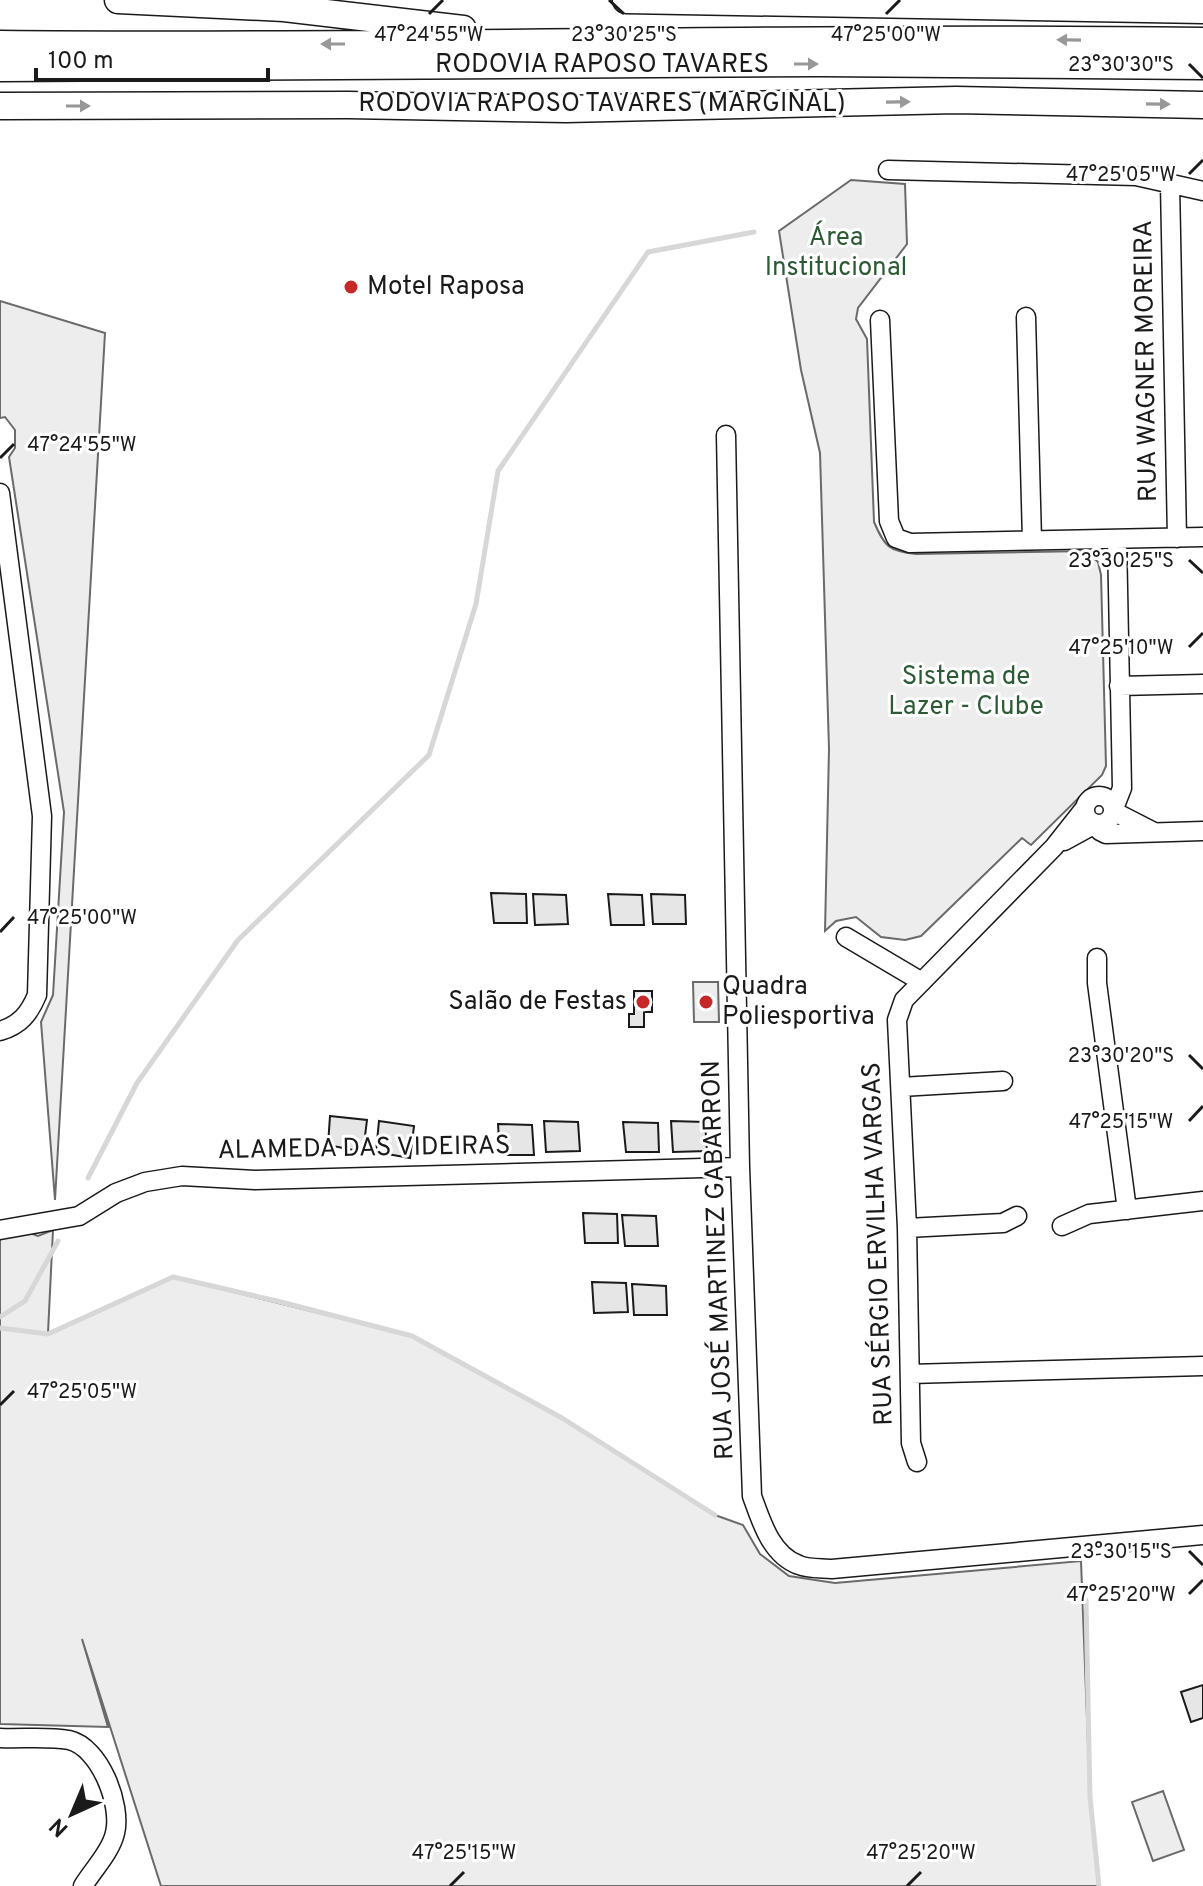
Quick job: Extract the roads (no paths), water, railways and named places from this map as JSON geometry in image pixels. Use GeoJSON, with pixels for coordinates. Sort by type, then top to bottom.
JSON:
{"type":"FeatureCollection","features":[{"type":"Feature","properties":{"kind":"highway"},"geometry":{"type":"LineString","coordinates":[[118,0],[284,8],[582,43]]}},
{"type":"Feature","properties":{"kind":"highway"},"geometry":{"type":"LineString","coordinates":[[626,0],[1203,10]]}},
{"type":"Feature","properties":{"kind":"highway","name":"RODOVIA RAPOSO TAVARES"},"geometry":{"type":"LineString","coordinates":[[0,44],[582,43],[825,39],[1203,41]]}},
{"type":"Feature","properties":{"kind":"highway","name":"RODOVIA RAPOSO TAVARES"},"geometry":{"type":"LineString","coordinates":[[0,68],[820,63],[1203,66]]}},
{"type":"Feature","properties":{"kind":"highway","name":"RODOVIA RAPOSO TAVARES (MARGINAL)"},"geometry":{"type":"LineString","coordinates":[[0,106],[348,105],[566,109],[956,100],[1203,105]]}},
{"type":"Feature","properties":{"kind":"street"},"geometry":{"type":"LineString","coordinates":[[888,170],[1136,176],[1203,191]]}},
{"type":"Feature","properties":{"kind":"street","name":"RUA WAGNER MOREIRA"},"geometry":{"type":"LineString","coordinates":[[1170,184],[1177,538]]}},
{"type":"Feature","properties":{"kind":"street"},"geometry":{"type":"LineString","coordinates":[[1026,317],[1032,540]]}},
{"type":"Feature","properties":{"kind":"street"},"geometry":{"type":"LineString","coordinates":[[880,320],[889,521],[896,538],[910,543],[1203,537]]}},
{"type":"Feature","properties":{"kind":"street","name":"RUA JOSÉ MARTINEZ GABARRON"},"geometry":{"type":"LineString","coordinates":[[726,435],[740,1167],[752,1496],[767,1537],[798,1565],[832,1569],[1203,1535]]}},
{"type":"Feature","properties":{"kind":"street"},"geometry":{"type":"LineString","coordinates":[[0,493],[42,816],[37,995],[30,1012],[14,1026],[0,1031]]}},
{"type":"Feature","properties":{"kind":"street"},"geometry":{"type":"LineString","coordinates":[[1117,539],[1122,788],[1113,811],[1154,832]]}},
{"type":"Feature","properties":{"kind":"street"},"geometry":{"type":"LineString","coordinates":[[1119,686],[1203,684]]}},
{"type":"Feature","properties":{"kind":"street","name":"RUA SÉRGIO ERVILHA VARGAS"},"geometry":{"type":"LineString","coordinates":[[917,1462],[911,1443],[907,1228],[897,1020],[904,1000],[1092,810],[1122,762]]}},
{"type":"Feature","properties":{"kind":"street"},"geometry":{"type":"LineString","coordinates":[[1092,810],[1106,834],[1203,831]]}},
{"type":"Feature","properties":{"kind":"street","name":"RUA SÉRGIO ERVILHA VARGAS"},"geometry":{"type":"LineString","coordinates":[[1092,810],[1107,822],[1113,811]]}},
{"type":"Feature","properties":{"kind":"street"},"geometry":{"type":"LineString","coordinates":[[846,937],[922,982]]}},
{"type":"Feature","properties":{"kind":"street"},"geometry":{"type":"LineString","coordinates":[[1097,958],[1097,983],[1127,1210]]}},
{"type":"Feature","properties":{"kind":"street"},"geometry":{"type":"LineString","coordinates":[[901,1087],[1003,1081]]}},
{"type":"Feature","properties":{"kind":"street","name":"ALAMEDA DAS VIDEIRAS"},"geometry":{"type":"LineString","coordinates":[[0,1230],[79,1216],[116,1193],[145,1182],[182,1176],[271,1179],[740,1167]]}},
{"type":"Feature","properties":{"kind":"street"},"geometry":{"type":"LineString","coordinates":[[1062,1226],[1089,1214],[1203,1201]]}},
{"type":"Feature","properties":{"kind":"street"},"geometry":{"type":"LineString","coordinates":[[907,1228],[1003,1223],[1017,1216]]}},
{"type":"Feature","properties":{"kind":"street"},"geometry":{"type":"LineString","coordinates":[[910,1374],[1203,1366]]}},
{"type":"Feature","properties":{"kind":"street"},"geometry":{"type":"LineString","coordinates":[[0,1738],[70,1740],[88,1748],[100,1762],[117,1822],[115,1837],[83,1886]]}},
{"type":"Feature","properties":{"kind":"waterway"},"geometry":{"type":"LineString","coordinates":[[88,1178],[137,1083],[238,940],[429,755],[476,604],[498,471],[648,252],[754,232]]}},
{"type":"Feature","properties":{"kind":"waterway"},"geometry":{"type":"LineString","coordinates":[[0,1317],[25,1301],[58,1241]]}},
{"type":"Feature","properties":{"kind":"waterway"},"geometry":{"type":"LineString","coordinates":[[0,1328],[48,1334],[173,1277],[412,1336],[562,1418],[715,1515]]}},
{"type":"Feature","properties":{"kind":"waterway"},"geometry":{"type":"LineString","coordinates":[[1086,1600],[1090,1797],[1099,1886]]}},
{"type":"Feature","properties":{"kind":"place","name":"Motel Raposa"},"geometry":{"type":"Point","coordinates":[351,287]}},
{"type":"Feature","properties":{"kind":"place","name":"Salão de Festas"},"geometry":{"type":"Point","coordinates":[643,1002]}},
{"type":"Feature","properties":{"kind":"place","name":"Quadra Poliesportiva"},"geometry":{"type":"Point","coordinates":[706,1002]}},
{"type":"Feature","properties":{"kind":"park label","name":"Área Institucional"},"geometry":{"type":"Point","coordinates":[836,253]}},
{"type":"Feature","properties":{"kind":"park label","name":"Sistema de Lazer - Clube"},"geometry":{"type":"Point","coordinates":[966,692]}}]}
